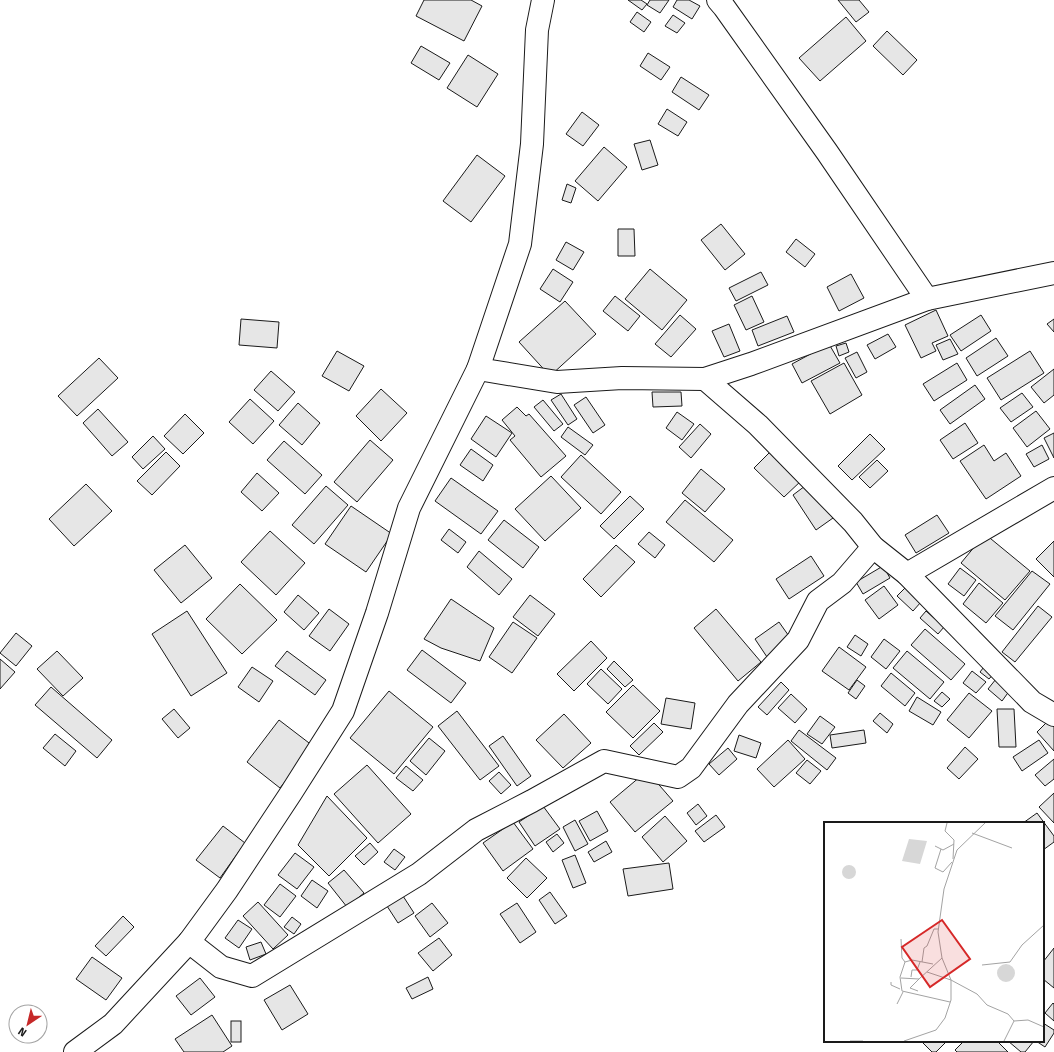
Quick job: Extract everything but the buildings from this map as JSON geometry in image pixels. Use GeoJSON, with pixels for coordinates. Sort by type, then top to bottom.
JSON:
{"type":"FeatureCollection","features":[{"type":"Feature","properties":{"kind":"street"},"geometry":{"type":"LineString","coordinates":[[75,1052],[113,1024],[189,942],[227,890],[287,800],[343,711],[377,614],[409,508],[478,369],[520,244],[532,144],[537,30],[543,0]]}},
{"type":"Feature","properties":{"kind":"street"},"geometry":{"type":"LineString","coordinates":[[718,0],[827,152],[927,299]]}},
{"type":"Feature","properties":{"kind":"street"},"geometry":{"type":"LineString","coordinates":[[478,369],[557,382],[622,378],[705,379],[751,364],[927,299],[1054,273]]}},
{"type":"Feature","properties":{"kind":"street"},"geometry":{"type":"LineString","coordinates":[[705,379],[758,425],[853,522],[873,547],[907,574],[1032,702],[1054,716]]}},
{"type":"Feature","properties":{"kind":"street"},"geometry":{"type":"LineString","coordinates":[[907,574],[1054,488]]}},
{"type":"Feature","properties":{"kind":"street"},"geometry":{"type":"LineString","coordinates":[[189,942],[221,967],[252,976],[419,874],[476,830],[532,801],[604,760],[678,777],[691,768],[738,704],[798,640],[818,601],[842,583],[873,547]]}}]}
